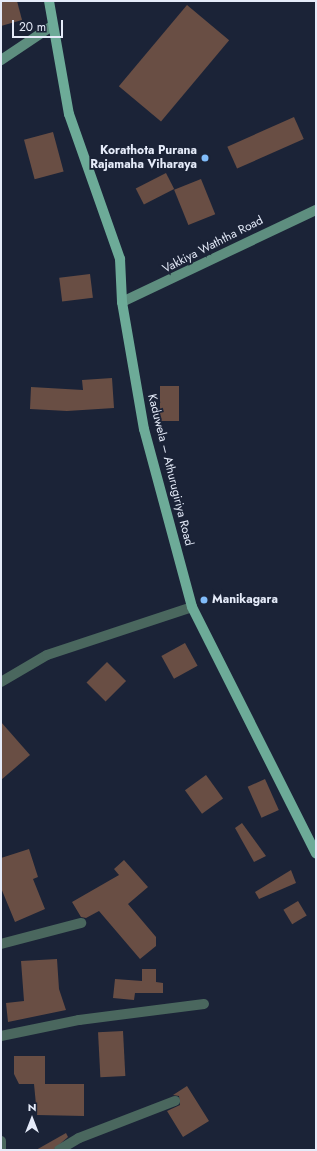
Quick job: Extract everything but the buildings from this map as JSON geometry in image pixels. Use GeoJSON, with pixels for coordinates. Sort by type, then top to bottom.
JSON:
{"type":"FeatureCollection","features":[{"type":"Feature","properties":{"kind":"main road","name":"Kaduwela – Athurugiriya Road"},"geometry":{"type":"LineString","coordinates":[[48,1],[69,114],[120,259],[122,302],[144,429],[192,607],[316,854]]}},
{"type":"Feature","properties":{"kind":"street"},"geometry":{"type":"LineString","coordinates":[[1,60],[52,26]]}},
{"type":"Feature","properties":{"kind":"street","name":"Vakkiya Waththa Road"},"geometry":{"type":"LineString","coordinates":[[122,302],[316,210]]}},
{"type":"Feature","properties":{"kind":"street"},"geometry":{"type":"LineString","coordinates":[[1,682],[46,655],[192,607]]}},
{"type":"Feature","properties":{"kind":"street"},"geometry":{"type":"LineString","coordinates":[[1,944],[81,923]]}},
{"type":"Feature","properties":{"kind":"street"},"geometry":{"type":"LineString","coordinates":[[1,1036],[79,1020],[204,1004]]}},
{"type":"Feature","properties":{"kind":"street"},"geometry":{"type":"LineString","coordinates":[[59,1150],[79,1138],[175,1101]]}},
{"type":"Feature","properties":{"kind":"street"},"geometry":{"type":"LineString","coordinates":[[1,1140],[2,1150]]}},
{"type":"Feature","properties":{"kind":"place","name":"Korathota Purana Rajamaha Viharaya"},"geometry":{"type":"Point","coordinates":[205,158]}},
{"type":"Feature","properties":{"kind":"place","name":"Manikagara"},"geometry":{"type":"Point","coordinates":[204,600]}}]}
